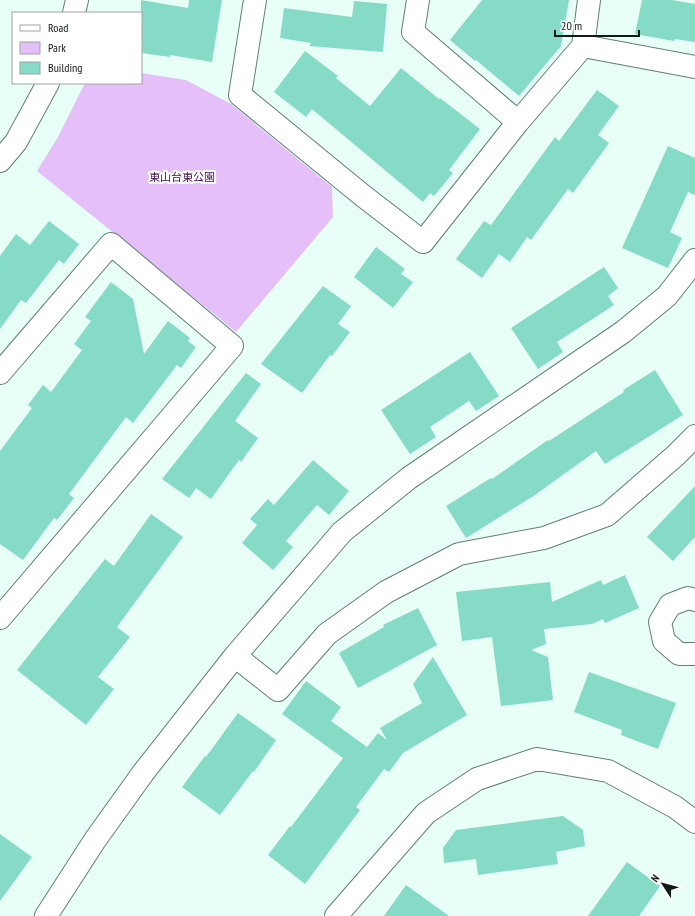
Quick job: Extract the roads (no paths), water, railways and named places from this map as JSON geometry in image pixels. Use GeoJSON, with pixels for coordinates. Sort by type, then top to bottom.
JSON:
{"type":"FeatureCollection","features":[{"type":"Feature","properties":{"kind":"street"},"geometry":{"type":"LineString","coordinates":[[74,12],[77,0]]}},
{"type":"Feature","properties":{"kind":"street"},"geometry":{"type":"LineString","coordinates":[[255,0],[240,95],[362,195],[423,242],[518,122],[583,46],[589,0]]}},
{"type":"Feature","properties":{"kind":"street"},"geometry":{"type":"LineString","coordinates":[[418,0],[413,32],[518,122]]}},
{"type":"Feature","properties":{"kind":"street"},"geometry":{"type":"LineString","coordinates":[[583,46],[695,67]]}},
{"type":"Feature","properties":{"kind":"street"},"geometry":{"type":"LineString","coordinates":[[0,161],[16,142],[47,84]]}},
{"type":"Feature","properties":{"kind":"street"},"geometry":{"type":"LineString","coordinates":[[0,372],[111,244],[232,346],[0,618]]}},
{"type":"Feature","properties":{"kind":"street"},"geometry":{"type":"LineString","coordinates":[[46,916],[95,840],[143,773],[235,656],[342,532],[409,478],[623,332],[667,296],[695,260]]}},
{"type":"Feature","properties":{"kind":"street"},"geometry":{"type":"LineString","coordinates":[[235,656],[278,690],[327,634],[386,592],[459,554],[544,538],[607,515],[675,456],[695,436]]}},
{"type":"Feature","properties":{"kind":"street"},"geometry":{"type":"LineString","coordinates":[[695,600],[688,598],[670,605],[660,622],[664,641],[679,654],[695,654]]}},
{"type":"Feature","properties":{"kind":"street"},"geometry":{"type":"LineString","coordinates":[[336,916],[426,813],[477,779],[536,759],[608,771],[675,807],[695,822]]}},
{"type":"Feature","properties":{"kind":"park label","name":"東山台東公園"},"geometry":{"type":"Point","coordinates":[182,177]}}]}
